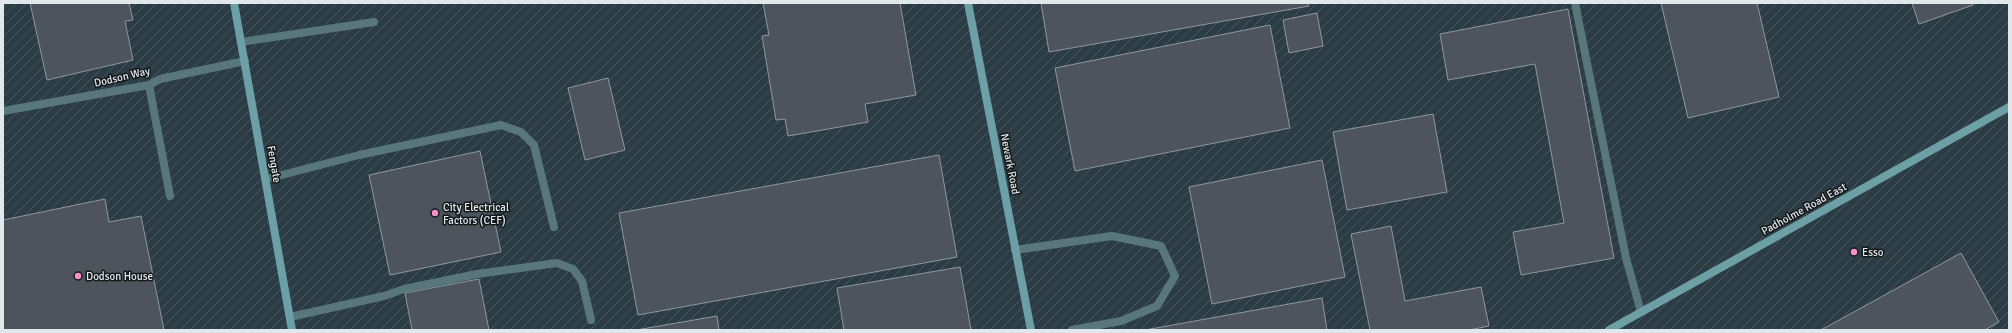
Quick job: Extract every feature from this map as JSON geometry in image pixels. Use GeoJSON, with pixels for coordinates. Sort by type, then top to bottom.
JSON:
{"type":"FeatureCollection","features":[{"type":"Feature","properties":{"kind":"street","name":"Fengate"},"geometry":{"type":"LineString","coordinates":[[234,3],[292,330]]}},
{"type":"Feature","properties":{"kind":"street","name":"Newark Road"},"geometry":{"type":"LineString","coordinates":[[968,3],[1031,330]]}},
{"type":"Feature","properties":{"kind":"street","name":"Padholme Road East"},"geometry":{"type":"LineString","coordinates":[[1609,330],[2009,107]]}},
{"type":"Feature","properties":{"kind":"lane"},"geometry":{"type":"LineString","coordinates":[[1575,3],[1626,258],[1641,312]]}},
{"type":"Feature","properties":{"kind":"lane"},"geometry":{"type":"LineString","coordinates":[[241,42],[374,22]]}},
{"type":"Feature","properties":{"kind":"lane","name":"Dodson Way"},"geometry":{"type":"LineString","coordinates":[[3,111],[149,84],[160,79],[245,61]]}},
{"type":"Feature","properties":{"kind":"lane"},"geometry":{"type":"LineString","coordinates":[[149,84],[170,196]]}},
{"type":"Feature","properties":{"kind":"lane"},"geometry":{"type":"LineString","coordinates":[[266,179],[360,155],[501,125],[521,132],[534,145],[554,226]]}},
{"type":"Feature","properties":{"kind":"lane"},"geometry":{"type":"LineString","coordinates":[[1015,250],[1112,236],[1161,246],[1175,276],[1157,306],[1121,321],[1072,330]]}},
{"type":"Feature","properties":{"kind":"lane"},"geometry":{"type":"LineString","coordinates":[[290,317],[384,296],[404,289],[477,274],[557,263],[573,269],[582,281],[591,320]]}},
{"type":"Feature","properties":{"kind":"shaded area"},"geometry":{"type":"Polygon","coordinates":[[[3,3],[2009,3],[2009,330],[3,330],[3,3]]]}},
{"type":"Feature","properties":{"kind":"building"},"geometry":{"type":"Polygon","coordinates":[[[30,3],[129,3],[133,20],[125,21],[133,60],[47,80],[30,3]]]}},
{"type":"Feature","properties":{"kind":"building"},"geometry":{"type":"Polygon","coordinates":[[[763,3],[900,3],[916,95],[865,104],[868,122],[788,136],[785,119],[776,120],[762,36],[769,35],[763,3]]]}},
{"type":"Feature","properties":{"kind":"building"},"geometry":{"type":"Polygon","coordinates":[[[1041,3],[1308,3],[1309,6],[1049,52],[1041,3]]]}},
{"type":"Feature","properties":{"kind":"building"},"geometry":{"type":"Polygon","coordinates":[[[1661,3],[1757,3],[1779,97],[1688,118],[1661,3]]]}},
{"type":"Feature","properties":{"kind":"building"},"geometry":{"type":"Polygon","coordinates":[[[1912,3],[1972,3],[1973,5],[1919,24],[1912,3]]]}},
{"type":"Feature","properties":{"kind":"building"},"geometry":{"type":"Polygon","coordinates":[[[1568,9],[1614,258],[1521,275],[1513,232],[1564,223],[1535,64],[1448,80],[1440,34],[1568,9]]]}},
{"type":"Feature","properties":{"kind":"building"},"geometry":{"type":"Polygon","coordinates":[[[1317,13],[1323,46],[1289,53],[1283,20],[1317,13]]]}},
{"type":"Feature","properties":{"kind":"building"},"geometry":{"type":"Polygon","coordinates":[[[1270,25],[1290,128],[1075,171],[1055,68],[1270,25]]]}},
{"type":"Feature","properties":{"kind":"building"},"geometry":{"type":"Polygon","coordinates":[[[608,78],[625,150],[585,160],[568,88],[608,78]]]}},
{"type":"Feature","properties":{"kind":"building"},"geometry":{"type":"Polygon","coordinates":[[[1433,114],[1447,192],[1347,210],[1333,132],[1433,114]]]}},
{"type":"Feature","properties":{"kind":"building","name":"City Electrical Factors (CEF)"},"geometry":{"type":"Polygon","coordinates":[[[480,151],[501,252],[390,275],[369,175],[480,151]]]}},
{"type":"Feature","properties":{"kind":"building"},"geometry":{"type":"Polygon","coordinates":[[[939,155],[957,257],[638,315],[619,213],[939,155]]]}},
{"type":"Feature","properties":{"kind":"building"},"geometry":{"type":"Polygon","coordinates":[[[1322,160],[1345,277],[1212,304],[1189,187],[1322,160]]]}},
{"type":"Feature","properties":{"kind":"building","name":"Dodson House"},"geometry":{"type":"Polygon","coordinates":[[[105,199],[109,222],[141,216],[164,330],[3,330],[3,220],[105,199]]]}},
{"type":"Feature","properties":{"kind":"building"},"geometry":{"type":"Polygon","coordinates":[[[1391,226],[1405,301],[1481,287],[1489,326],[1469,330],[1370,330],[1351,234],[1391,226]]]}},
{"type":"Feature","properties":{"kind":"building"},"geometry":{"type":"Polygon","coordinates":[[[1961,253],[1999,322],[1985,330],[1821,330],[1961,253]]]}},
{"type":"Feature","properties":{"kind":"building"},"geometry":{"type":"Polygon","coordinates":[[[960,267],[971,330],[844,330],[837,288],[960,267]]]}},
{"type":"Feature","properties":{"kind":"building"},"geometry":{"type":"Polygon","coordinates":[[[479,279],[489,330],[412,330],[405,293],[479,279]]]}},
{"type":"Feature","properties":{"kind":"building"},"geometry":{"type":"Polygon","coordinates":[[[1322,298],[1327,330],[1145,330],[1322,298]]]}},
{"type":"Feature","properties":{"kind":"building"},"geometry":{"type":"Polygon","coordinates":[[[717,316],[719,330],[636,330],[717,316]]]}},
{"type":"Feature","properties":{"kind":"place","name":"City Electrical Factors (CEF)"},"geometry":{"type":"Point","coordinates":[435,213]}},
{"type":"Feature","properties":{"kind":"place","name":"Esso"},"geometry":{"type":"Point","coordinates":[1854,252]}},
{"type":"Feature","properties":{"kind":"place","name":"Dodson House"},"geometry":{"type":"Point","coordinates":[78,276]}}]}
